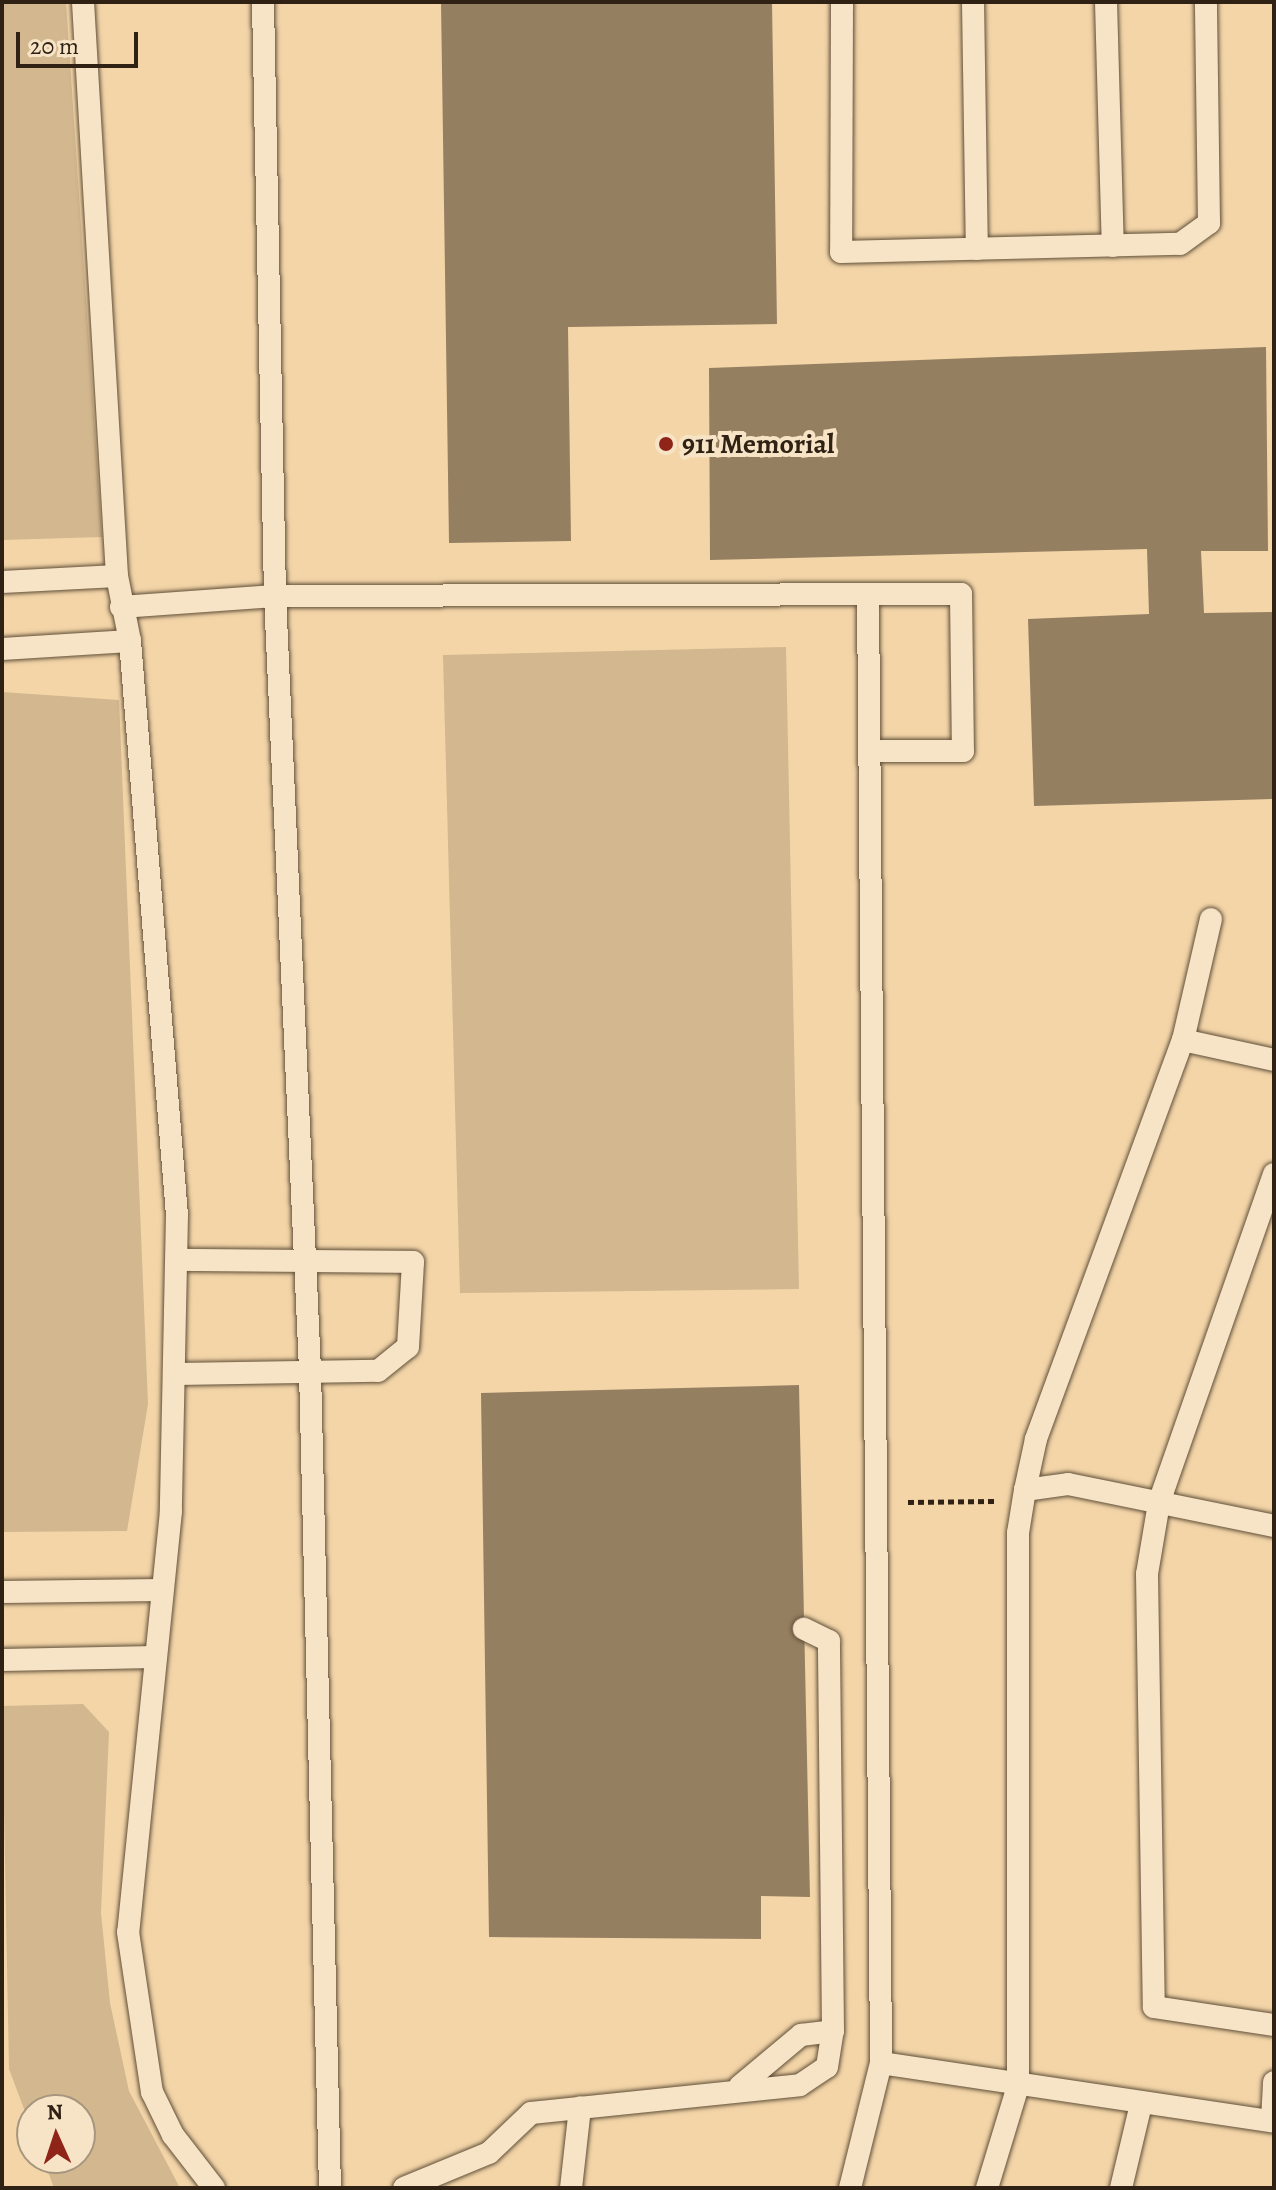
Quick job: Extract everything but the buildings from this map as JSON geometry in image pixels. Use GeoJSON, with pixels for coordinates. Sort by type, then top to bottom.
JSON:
{"type":"FeatureCollection","features":[{"type":"Feature","properties":{"kind":"lane"},"geometry":{"type":"LineString","coordinates":[[83,2],[117,576],[130,641],[178,1260],[177,1374],[161,1590],[128,1932],[134,2008],[152,2092],[173,2135],[214,2188]]}},
{"type":"Feature","properties":{"kind":"lane"},"geometry":{"type":"LineString","coordinates":[[263,2],[275,596],[310,1371],[330,2188]]}},
{"type":"Feature","properties":{"kind":"lane"},"geometry":{"type":"LineString","coordinates":[[842,2],[841,252],[1180,244],[1209,223],[1206,2]]}},
{"type":"Feature","properties":{"kind":"lane"},"geometry":{"type":"LineString","coordinates":[[973,2],[977,249]]}},
{"type":"Feature","properties":{"kind":"lane"},"geometry":{"type":"LineString","coordinates":[[1106,2],[1113,246]]}},
{"type":"Feature","properties":{"kind":"lane"},"geometry":{"type":"LineString","coordinates":[[2,582],[117,576]]}},
{"type":"Feature","properties":{"kind":"lane"},"geometry":{"type":"LineString","coordinates":[[121,607],[275,596],[961,594],[963,751],[871,751]]}},
{"type":"Feature","properties":{"kind":"lane"},"geometry":{"type":"LineString","coordinates":[[850,2188],[881,2063],[868,596]]}},
{"type":"Feature","properties":{"kind":"lane"},"geometry":{"type":"LineString","coordinates":[[2,649],[130,641]]}},
{"type":"Feature","properties":{"kind":"lane"},"geometry":{"type":"LineString","coordinates":[[987,2188],[1018,2086],[1018,1533],[1025,1490],[1036,1439],[1183,1040],[1211,919]]}},
{"type":"Feature","properties":{"kind":"lane"},"geometry":{"type":"LineString","coordinates":[[1183,1040],[1274,1060]]}},
{"type":"Feature","properties":{"kind":"lane"},"geometry":{"type":"LineString","coordinates":[[1274,1174],[1159,1503],[1147,1574],[1154,2007],[1274,2025]]}},
{"type":"Feature","properties":{"kind":"lane"},"geometry":{"type":"LineString","coordinates":[[177,1374],[378,1371],[408,1347],[413,1262],[178,1260]]}},
{"type":"Feature","properties":{"kind":"lane"},"geometry":{"type":"LineString","coordinates":[[1025,1490],[1068,1484],[1274,1526]]}},
{"type":"Feature","properties":{"kind":"lane"},"geometry":{"type":"LineString","coordinates":[[2,1592],[161,1590]]}},
{"type":"Feature","properties":{"kind":"lane"},"geometry":{"type":"LineString","coordinates":[[404,2188],[489,2153],[531,2113],[740,2086],[800,2085],[827,2067],[833,2031],[829,1641],[804,1629]]}},
{"type":"Feature","properties":{"kind":"lane"},"geometry":{"type":"LineString","coordinates":[[2,1660],[155,1657]]}},
{"type":"Feature","properties":{"kind":"lane"},"geometry":{"type":"LineString","coordinates":[[740,2086],[801,2035],[833,2031]]}},
{"type":"Feature","properties":{"kind":"lane"},"geometry":{"type":"LineString","coordinates":[[881,2063],[1018,2086],[1273,2121],[1274,2082]]}},
{"type":"Feature","properties":{"kind":"lane"},"geometry":{"type":"LineString","coordinates":[[1121,2188],[1141,2104]]}},
{"type":"Feature","properties":{"kind":"lane"},"geometry":{"type":"LineString","coordinates":[[571,2188],[580,2108]]}},
{"type":"Feature","properties":{"kind":"shaded area"},"geometry":{"type":"Polygon","coordinates":[[[2,2],[66,2],[102,537],[2,540],[2,2]]]}},
{"type":"Feature","properties":{"kind":"shaded area"},"geometry":{"type":"Polygon","coordinates":[[[786,647],[799,1289],[460,1293],[443,655],[786,647]]]}},
{"type":"Feature","properties":{"kind":"shaded area"},"geometry":{"type":"Polygon","coordinates":[[[2,692],[119,700],[148,1404],[127,1531],[2,1532],[2,692]]]}},
{"type":"Feature","properties":{"kind":"shaded area"},"geometry":{"type":"Polygon","coordinates":[[[83,1704],[109,1732],[101,1913],[110,2003],[129,2091],[180,2188],[54,2188],[49,2174],[96,2174],[96,2094],[18,2094],[9,2069],[2,1706],[83,1704]]]}},
{"type":"Feature","properties":{"kind":"place","name":"911 Memorial"},"geometry":{"type":"Point","coordinates":[666,444]}}]}
